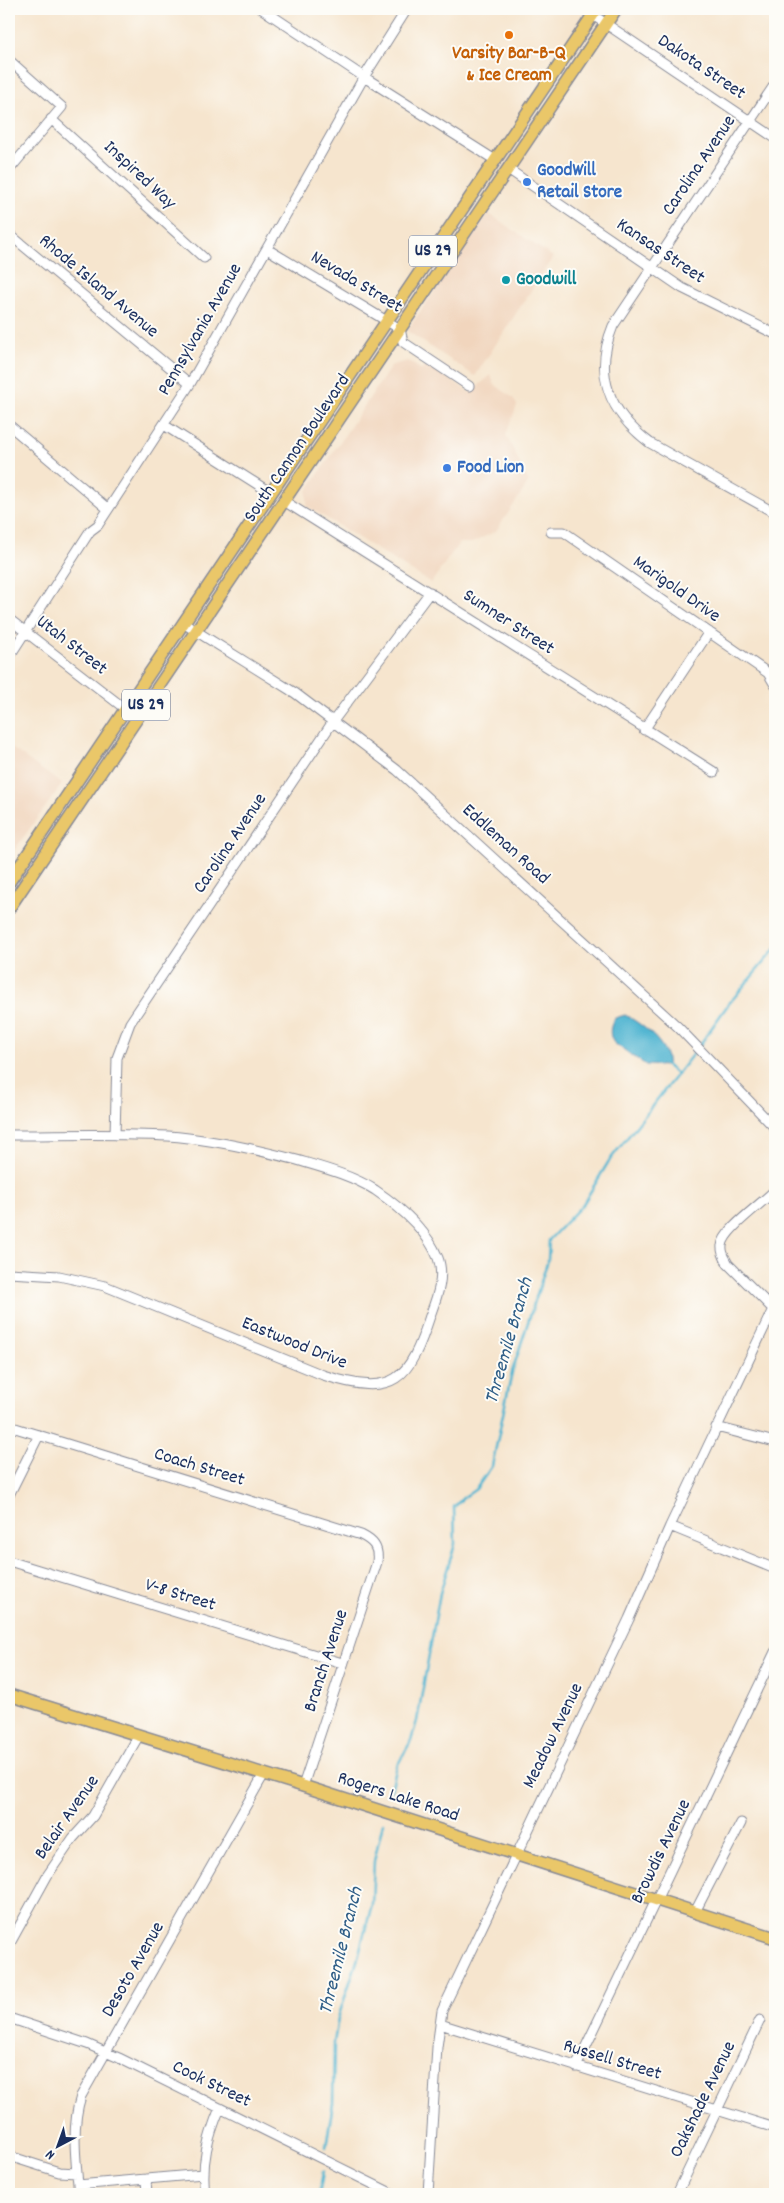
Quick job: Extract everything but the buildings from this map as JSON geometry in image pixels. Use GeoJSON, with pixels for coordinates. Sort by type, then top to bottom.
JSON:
{"type":"FeatureCollection","features":[{"type":"Feature","properties":{"kind":"main road","name":"South Cannon Boulevard"},"geometry":{"type":"LineString","coordinates":[[9,908],[616,9]]}},
{"type":"Feature","properties":{"kind":"main road","name":"South Cannon Boulevard"},"geometry":{"type":"LineString","coordinates":[[9,882],[495,160],[591,11]]}},
{"type":"Feature","properties":{"kind":"main road","name":"Rogers Lake Road"},"geometry":{"type":"LineString","coordinates":[[9,1696],[303,1786],[775,1938]]}},
{"type":"Feature","properties":{"kind":"street"},"geometry":{"type":"LineString","coordinates":[[262,9],[364,77],[495,160]]}},
{"type":"Feature","properties":{"kind":"street","name":"Pennsylvania Avenue"},"geometry":{"type":"LineString","coordinates":[[9,657],[90,531],[98,525],[190,384],[364,77],[407,9]]}},
{"type":"Feature","properties":{"kind":"street","name":"Dakota Street"},"geometry":{"type":"LineString","coordinates":[[591,11],[606,24],[775,138]]}},
{"type":"Feature","properties":{"kind":"street"},"geometry":{"type":"LineString","coordinates":[[9,60],[62,106],[9,170]]}},
{"type":"Feature","properties":{"kind":"street","name":"Carolina Avenue"},"geometry":{"type":"LineString","coordinates":[[775,84],[613,326],[609,336],[604,365],[606,384],[614,405],[624,421],[650,443],[775,512]]}},
{"type":"Feature","properties":{"kind":"street","name":"Inspired Way"},"geometry":{"type":"LineString","coordinates":[[51,119],[204,258]]}},
{"type":"Feature","properties":{"kind":"street","name":"Kansas Street"},"geometry":{"type":"LineString","coordinates":[[508,169],[700,298],[775,334]]}},
{"type":"Feature","properties":{"kind":"street","name":"Rhode Island Avenue"},"geometry":{"type":"LineString","coordinates":[[9,234],[190,384]]}},
{"type":"Feature","properties":{"kind":"street","name":"Nevada Street"},"geometry":{"type":"LineString","coordinates":[[267,248],[400,329],[403,342],[469,386]]}},
{"type":"Feature","properties":{"kind":"street"},"geometry":{"type":"LineString","coordinates":[[9,425],[108,509]]}},
{"type":"Feature","properties":{"kind":"street"},"geometry":{"type":"LineString","coordinates":[[164,425],[271,493]]}},
{"type":"Feature","properties":{"kind":"street","name":"Sumner Street"},"geometry":{"type":"LineString","coordinates":[[284,501],[430,592],[644,730],[714,772]]}},
{"type":"Feature","properties":{"kind":"street","name":"Marigold Drive"},"geometry":{"type":"LineString","coordinates":[[551,532],[564,532],[768,673],[775,685]]}},
{"type":"Feature","properties":{"kind":"street","name":"Carolina Avenue"},"geometry":{"type":"LineString","coordinates":[[114,1135],[117,1058],[130,1023],[334,720],[430,592]]}},
{"type":"Feature","properties":{"kind":"street","name":"Utah Street"},"geometry":{"type":"LineString","coordinates":[[9,619],[137,718]]}},
{"type":"Feature","properties":{"kind":"street","name":"Eddleman Road"},"geometry":{"type":"LineString","coordinates":[[183,622],[334,720],[426,795],[678,1027],[775,1128]]}},
{"type":"Feature","properties":{"kind":"street"},"geometry":{"type":"LineString","coordinates":[[644,730],[709,632]]}},
{"type":"Feature","properties":{"kind":"street","name":"Eastwood Drive"},"geometry":{"type":"LineString","coordinates":[[9,1135],[168,1136],[202,1140],[272,1154],[347,1176],[374,1190],[400,1209],[427,1236],[440,1268],[435,1301],[422,1343],[410,1366],[390,1381],[381,1384],[350,1384],[323,1375],[105,1286],[60,1276],[9,1273]]}},
{"type":"Feature","properties":{"kind":"street"},"geometry":{"type":"LineString","coordinates":[[774,1310],[728,1264],[723,1255],[722,1245],[730,1230],[775,1190]]}},
{"type":"Feature","properties":{"kind":"street","name":"Meadow Avenue"},"geometry":{"type":"LineString","coordinates":[[428,2194],[442,2011],[629,1619],[716,1427],[774,1310]]}},
{"type":"Feature","properties":{"kind":"street","name":"Coach Street"},"geometry":{"type":"LineString","coordinates":[[9,1426],[361,1536],[371,1540],[376,1546]]}},
{"type":"Feature","properties":{"kind":"street"},"geometry":{"type":"LineString","coordinates":[[716,1427],[775,1442]]}},
{"type":"Feature","properties":{"kind":"street"},"geometry":{"type":"LineString","coordinates":[[9,1495],[39,1436]]}},
{"type":"Feature","properties":{"kind":"street"},"geometry":{"type":"LineString","coordinates":[[670,1526],[775,1569]]}},
{"type":"Feature","properties":{"kind":"street","name":"Branch Avenue"},"geometry":{"type":"LineString","coordinates":[[303,1786],[342,1663],[377,1562],[376,1546]]}},
{"type":"Feature","properties":{"kind":"street","name":"V-8 Street"},"geometry":{"type":"LineString","coordinates":[[9,1560],[342,1663]]}},
{"type":"Feature","properties":{"kind":"street","name":"Browdis Avenue"},"geometry":{"type":"LineString","coordinates":[[576,2066],[775,1652]]}},
{"type":"Feature","properties":{"kind":"street","name":"Belair Avenue"},"geometry":{"type":"LineString","coordinates":[[9,1945],[47,1876],[64,1850],[92,1816],[139,1735]]}},
{"type":"Feature","properties":{"kind":"street","name":"Desoto Avenue"},"geometry":{"type":"LineString","coordinates":[[78,2194],[76,2112],[81,2096],[264,1774]]}},
{"type":"Feature","properties":{"kind":"street"},"geometry":{"type":"LineString","coordinates":[[695,1912],[741,1823]]}},
{"type":"Feature","properties":{"kind":"street","name":"Cook Street"},"geometry":{"type":"LineString","coordinates":[[9,2018],[106,2052],[393,2194]]}},
{"type":"Feature","properties":{"kind":"street","name":"Oakshade Avenue"},"geometry":{"type":"LineString","coordinates":[[677,2194],[760,2020]]}},
{"type":"Feature","properties":{"kind":"street","name":"Russell Street"},"geometry":{"type":"LineString","coordinates":[[440,2024],[775,2128]]}},
{"type":"Feature","properties":{"kind":"street"},"geometry":{"type":"LineString","coordinates":[[204,2194],[203,2174],[208,2138],[220,2108]]}},
{"type":"Feature","properties":{"kind":"street"},"geometry":{"type":"LineString","coordinates":[[9,2156],[59,2172],[77,2173]]}},
{"type":"Feature","properties":{"kind":"street"},"geometry":{"type":"LineString","coordinates":[[78,2184],[203,2174]]}},
{"type":"Feature","properties":{"kind":"street"},"geometry":{"type":"LineString","coordinates":[[146,2179],[147,2194]]}},
{"type":"Feature","properties":{"kind":"shaded area"},"geometry":{"type":"Polygon","coordinates":[[[488,213],[553,257],[475,376],[407,331],[488,213]]]}},
{"type":"Feature","properties":{"kind":"shaded area"},"geometry":{"type":"Polygon","coordinates":[[[408,361],[422,370],[426,363],[470,393],[491,375],[494,384],[513,398],[517,405],[506,435],[529,482],[496,531],[472,543],[459,543],[431,583],[307,506],[307,491],[392,365],[408,361]]]}},
{"type":"Feature","properties":{"kind":"shaded area"},"geometry":{"type":"Polygon","coordinates":[[[9,746],[62,784],[10,856],[9,855],[9,746]]]}},
{"type":"Feature","properties":{"kind":"water"},"geometry":{"type":"Polygon","coordinates":[[[625,1015],[646,1029],[660,1043],[667,1058],[667,1066],[646,1065],[614,1043],[610,1033],[612,1024],[615,1018],[625,1015]]]}},
{"type":"Feature","properties":{"kind":"waterway","name":"Threemile Branch"},"geometry":{"type":"LineString","coordinates":[[699,1046],[727,1006],[775,949]]}},
{"type":"Feature","properties":{"kind":"waterway","name":"Threemile Branch"},"geometry":{"type":"LineString","coordinates":[[390,1794],[397,1766],[411,1741],[417,1721],[440,1593],[455,1544],[454,1507],[476,1489],[492,1466],[512,1372],[548,1260],[549,1240],[583,1204],[609,1161],[696,1050]]}},
{"type":"Feature","properties":{"kind":"waterway"},"geometry":{"type":"LineString","coordinates":[[665,1064],[677,1074]]}},
{"type":"Feature","properties":{"kind":"waterway","name":"Threemile Branch"},"geometry":{"type":"LineString","coordinates":[[326,2147],[333,2103],[334,2043],[338,2018],[357,1961],[372,1904],[374,1861],[383,1823]]}},
{"type":"Feature","properties":{"kind":"waterway","name":"Threemile Branch"},"geometry":{"type":"LineString","coordinates":[[319,2194],[323,2172]]}},
{"type":"Feature","properties":{"kind":"place","name":"Varsity Bar-B-Q & Ice Cream"},"geometry":{"type":"Point","coordinates":[509,35]}},
{"type":"Feature","properties":{"kind":"place","name":"GoodWill Retail Store"},"geometry":{"type":"Point","coordinates":[527,182]}},
{"type":"Feature","properties":{"kind":"place","name":"Goodwill"},"geometry":{"type":"Point","coordinates":[506,280]}},
{"type":"Feature","properties":{"kind":"place","name":"Food Lion"},"geometry":{"type":"Point","coordinates":[447,468]}}]}
